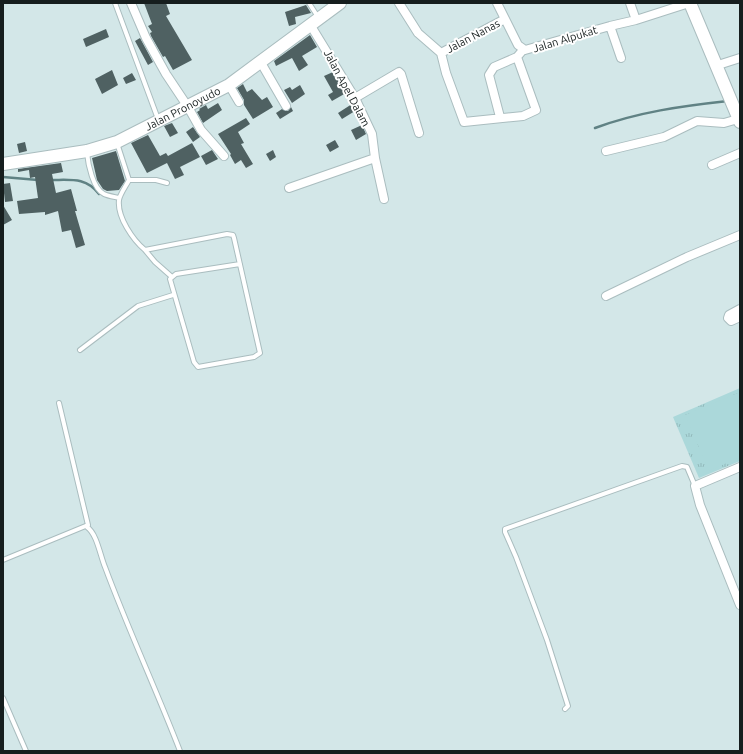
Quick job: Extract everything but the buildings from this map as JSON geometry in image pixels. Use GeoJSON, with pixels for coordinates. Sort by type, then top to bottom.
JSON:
{"type":"FeatureCollection","features":[{"type":"Feature","properties":{"kind":"main road","name":"Jalan Pronoyudo"},"geometry":{"type":"LineString","coordinates":[[3,164],[87,151],[117,142],[229,85],[340,3]]}},
{"type":"Feature","properties":{"kind":"main road"},"geometry":{"type":"LineString","coordinates":[[690,3],[739,121]]}},
{"type":"Feature","properties":{"kind":"street"},"geometry":{"type":"LineString","coordinates":[[131,3],[146,38],[160,63],[201,130],[224,156]]}},
{"type":"Feature","properties":{"kind":"street"},"geometry":{"type":"LineString","coordinates":[[399,3],[418,33],[441,52],[446,73],[464,122],[500,117],[523,116],[536,110],[520,53],[494,67],[489,75],[500,117]]}},
{"type":"Feature","properties":{"kind":"street","name":"Jalan Alpukat"},"geometry":{"type":"LineString","coordinates":[[497,3],[518,45],[520,53],[690,3]]}},
{"type":"Feature","properties":{"kind":"street"},"geometry":{"type":"LineString","coordinates":[[630,3],[636,20]]}},
{"type":"Feature","properties":{"kind":"street","name":"Jalan Nanas"},"geometry":{"type":"LineString","coordinates":[[441,52],[505,19]]}},
{"type":"Feature","properties":{"kind":"street","name":"Jalan Apel Dalam"},"geometry":{"type":"LineString","coordinates":[[315,22],[372,134],[375,158],[384,200]]}},
{"type":"Feature","properties":{"kind":"street"},"geometry":{"type":"LineString","coordinates":[[610,26],[621,58]]}},
{"type":"Feature","properties":{"kind":"street"},"geometry":{"type":"LineString","coordinates":[[715,66],[740,58]]}},
{"type":"Feature","properties":{"kind":"street"},"geometry":{"type":"LineString","coordinates":[[260,61],[286,106]]}},
{"type":"Feature","properties":{"kind":"street"},"geometry":{"type":"LineString","coordinates":[[355,98],[399,72],[411,102],[420,133]]}},
{"type":"Feature","properties":{"kind":"street"},"geometry":{"type":"LineString","coordinates":[[229,85],[239,102]]}},
{"type":"Feature","properties":{"kind":"street"},"geometry":{"type":"LineString","coordinates":[[606,150],[664,137],[697,122],[724,123],[739,121]]}},
{"type":"Feature","properties":{"kind":"street"},"geometry":{"type":"LineString","coordinates":[[712,165],[740,154]]}},
{"type":"Feature","properties":{"kind":"street"},"geometry":{"type":"LineString","coordinates":[[289,188],[375,158]]}},
{"type":"Feature","properties":{"kind":"street"},"geometry":{"type":"LineString","coordinates":[[606,296],[687,257],[740,235]]}},
{"type":"Feature","properties":{"kind":"street"},"geometry":{"type":"LineString","coordinates":[[740,309],[728,317],[731,321],[740,317]]}},
{"type":"Feature","properties":{"kind":"street"},"geometry":{"type":"LineString","coordinates":[[740,466],[695,486],[700,505],[740,605]]}},
{"type":"Feature","properties":{"kind":"lane"},"geometry":{"type":"LineString","coordinates":[[115,3],[158,121]]}},
{"type":"Feature","properties":{"kind":"lane"},"geometry":{"type":"LineString","coordinates":[[310,3],[315,22]]}},
{"type":"Feature","properties":{"kind":"lane"},"geometry":{"type":"LineString","coordinates":[[117,142],[129,180],[119,198],[122,215],[137,243],[172,277]]}},
{"type":"Feature","properties":{"kind":"lane"},"geometry":{"type":"LineString","coordinates":[[87,151],[92,178],[99,190],[104,195],[119,198]]}},
{"type":"Feature","properties":{"kind":"lane"},"geometry":{"type":"LineString","coordinates":[[129,180],[156,180],[167,182]]}},
{"type":"Feature","properties":{"kind":"lane"},"geometry":{"type":"LineString","coordinates":[[145,250],[230,234],[234,238],[260,350],[258,355],[201,367],[196,366],[170,282],[172,277],[176,274],[240,264]]}},
{"type":"Feature","properties":{"kind":"lane"},"geometry":{"type":"LineString","coordinates":[[80,350],[138,306],[174,295]]}},
{"type":"Feature","properties":{"kind":"lane"},"geometry":{"type":"LineString","coordinates":[[59,403],[87,515],[87,527]]}},
{"type":"Feature","properties":{"kind":"lane"},"geometry":{"type":"LineString","coordinates":[[565,709],[568,706],[561,679],[505,529],[682,466],[687,467],[695,486]]}},
{"type":"Feature","properties":{"kind":"lane"},"geometry":{"type":"LineString","coordinates":[[3,560],[87,527]]}},
{"type":"Feature","properties":{"kind":"lane"},"geometry":{"type":"LineString","coordinates":[[87,527],[95,535],[97,546],[113,588],[180,751]]}},
{"type":"Feature","properties":{"kind":"lane"},"geometry":{"type":"LineString","coordinates":[[3,698],[26,751]]}},
{"type":"Feature","properties":{"kind":"green space"},"geometry":{"type":"Polygon","coordinates":[[[740,388],[740,461],[699,478],[673,417],[740,388]]]}},
{"type":"Feature","properties":{"kind":"green space"},"geometry":{"type":"Polygon","coordinates":[[[740,392],[740,457],[709,471],[685,415],[740,392]]]}},
{"type":"Feature","properties":{"kind":"waterway"},"geometry":{"type":"LineString","coordinates":[[595,128],[611,122],[660,110],[728,101]]}},
{"type":"Feature","properties":{"kind":"waterway"},"geometry":{"type":"LineString","coordinates":[[3,177],[38,180]]}},
{"type":"Feature","properties":{"kind":"waterway"},"geometry":{"type":"LineString","coordinates":[[51,180],[72,180],[83,182],[99,194]]}}]}
